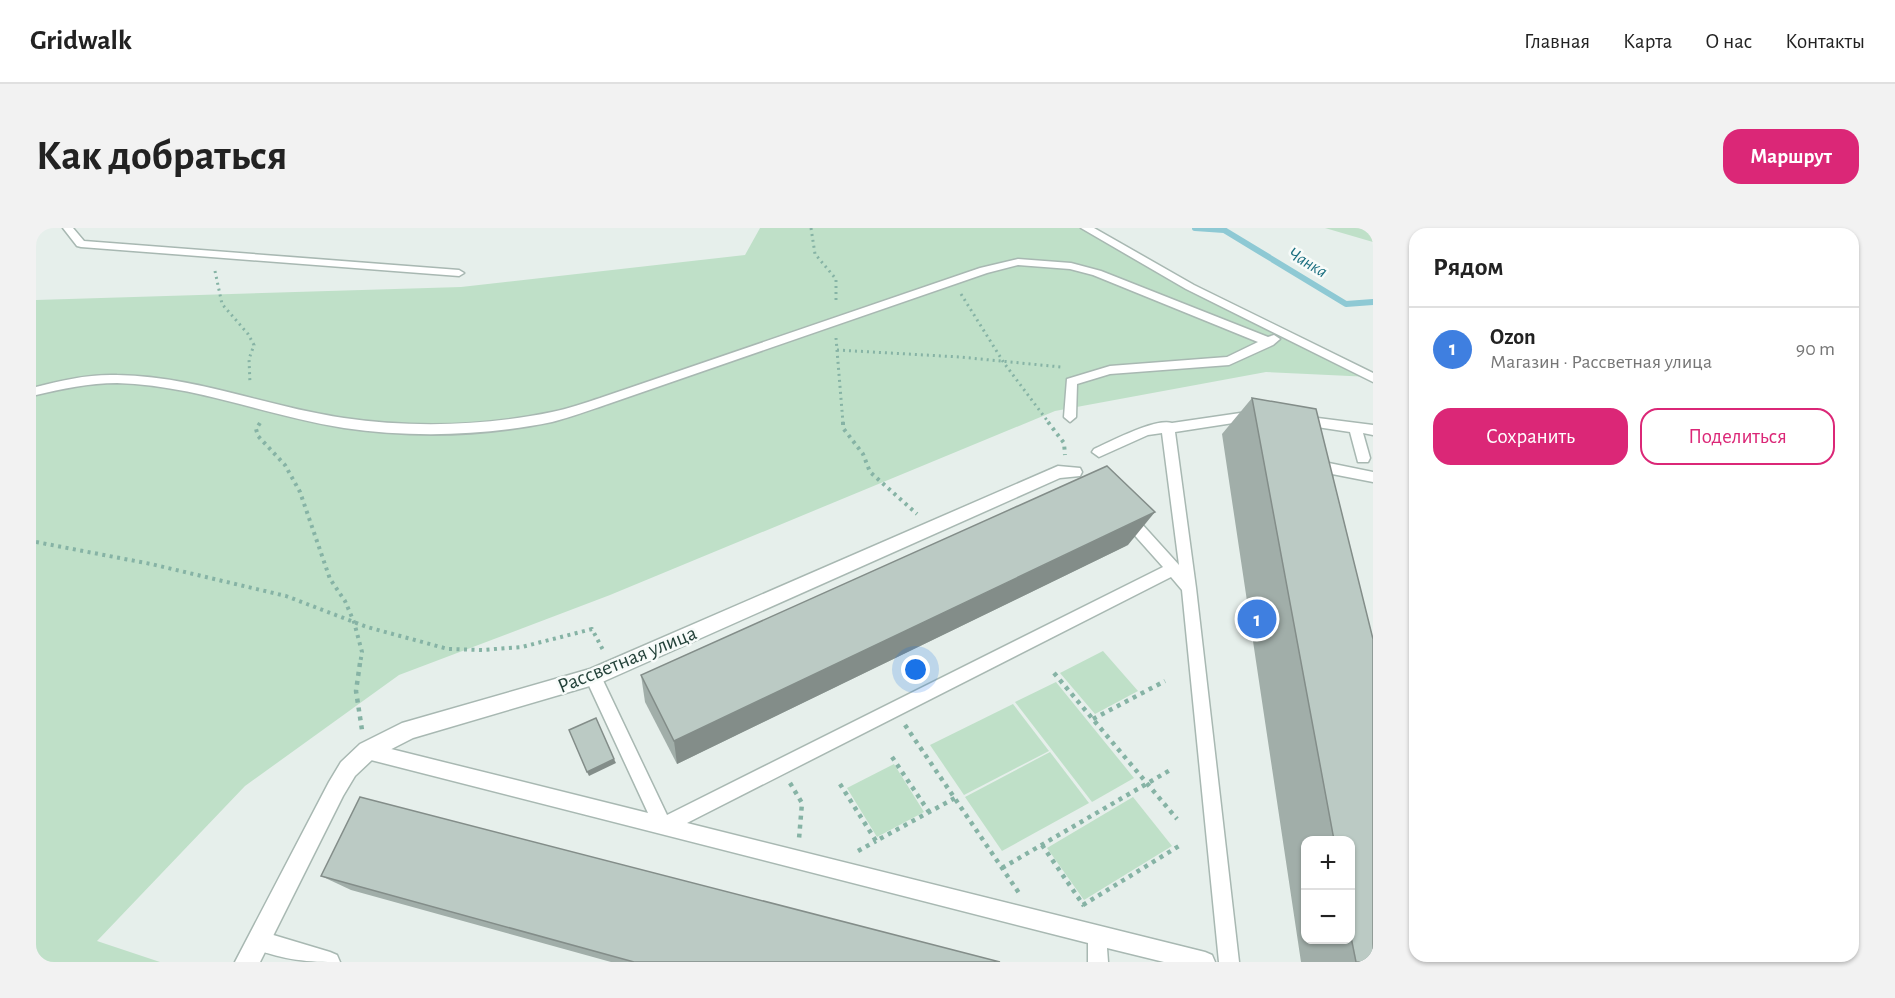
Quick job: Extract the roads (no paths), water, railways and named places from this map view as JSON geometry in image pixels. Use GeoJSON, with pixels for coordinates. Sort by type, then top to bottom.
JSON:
{"type":"FeatureCollection","features":[{"type":"Feature","properties":{"kind":"street","name":"Рассветная улица"},"geometry":{"type":"LineString","coordinates":[[247,962],[260,941],[336,789],[348,769],[367,751],[408,730],[593,678],[1058,472],[1076,474]]}},
{"type":"Feature","properties":{"kind":"lane"},"geometry":{"type":"LineString","coordinates":[[68,228],[81,244],[459,273]]}},
{"type":"Feature","properties":{"kind":"lane"},"geometry":{"type":"LineString","coordinates":[[1086,228],[1190,287],[1373,378]]}},
{"type":"Feature","properties":{"kind":"lane"},"geometry":{"type":"LineString","coordinates":[[36,391],[73,382],[116,379],[152,382],[343,423],[421,428],[510,423],[554,417],[984,270],[1018,262],[1050,262],[1097,273],[1269,342]]}},
{"type":"Feature","properties":{"kind":"lane"},"geometry":{"type":"LineString","coordinates":[[1070,417],[1071,382],[1110,370],[1229,361],[1285,334]]}},
{"type":"Feature","properties":{"kind":"lane"},"geometry":{"type":"LineString","coordinates":[[1099,452],[1146,431],[1168,426],[1257,416],[1268,417]]}},
{"type":"Feature","properties":{"kind":"lane"},"geometry":{"type":"LineString","coordinates":[[1290,429],[1288,420],[1373,430]]}},
{"type":"Feature","properties":{"kind":"lane"},"geometry":{"type":"LineString","coordinates":[[1168,426],[1189,588],[1229,962]]}},
{"type":"Feature","properties":{"kind":"lane"},"geometry":{"type":"LineString","coordinates":[[1354,428],[1363,458]]}},
{"type":"Feature","properties":{"kind":"lane"},"geometry":{"type":"LineString","coordinates":[[1330,490],[1324,467],[1373,477]]}},
{"type":"Feature","properties":{"kind":"lane"},"geometry":{"type":"LineString","coordinates":[[1113,503],[1146,536],[1189,588]]}},
{"type":"Feature","properties":{"kind":"lane"},"geometry":{"type":"LineString","coordinates":[[663,826],[1174,569]]}},
{"type":"Feature","properties":{"kind":"lane"},"geometry":{"type":"LineString","coordinates":[[593,678],[663,826]]}},
{"type":"Feature","properties":{"kind":"lane"},"geometry":{"type":"LineString","coordinates":[[367,751],[1205,962]]}},
{"type":"Feature","properties":{"kind":"lane"},"geometry":{"type":"LineString","coordinates":[[1097,936],[1098,962]]}},
{"type":"Feature","properties":{"kind":"lane"},"geometry":{"type":"LineString","coordinates":[[260,941],[330,962]]}},
{"type":"Feature","properties":{"kind":"waterway","name":"Чанка"},"geometry":{"type":"LineString","coordinates":[[1195,228],[1224,230],[1346,304],[1373,302]]}},
{"type":"Feature","properties":{"kind":"place","name":"Ozon"},"geometry":{"type":"Point","coordinates":[1257,619]}}]}
